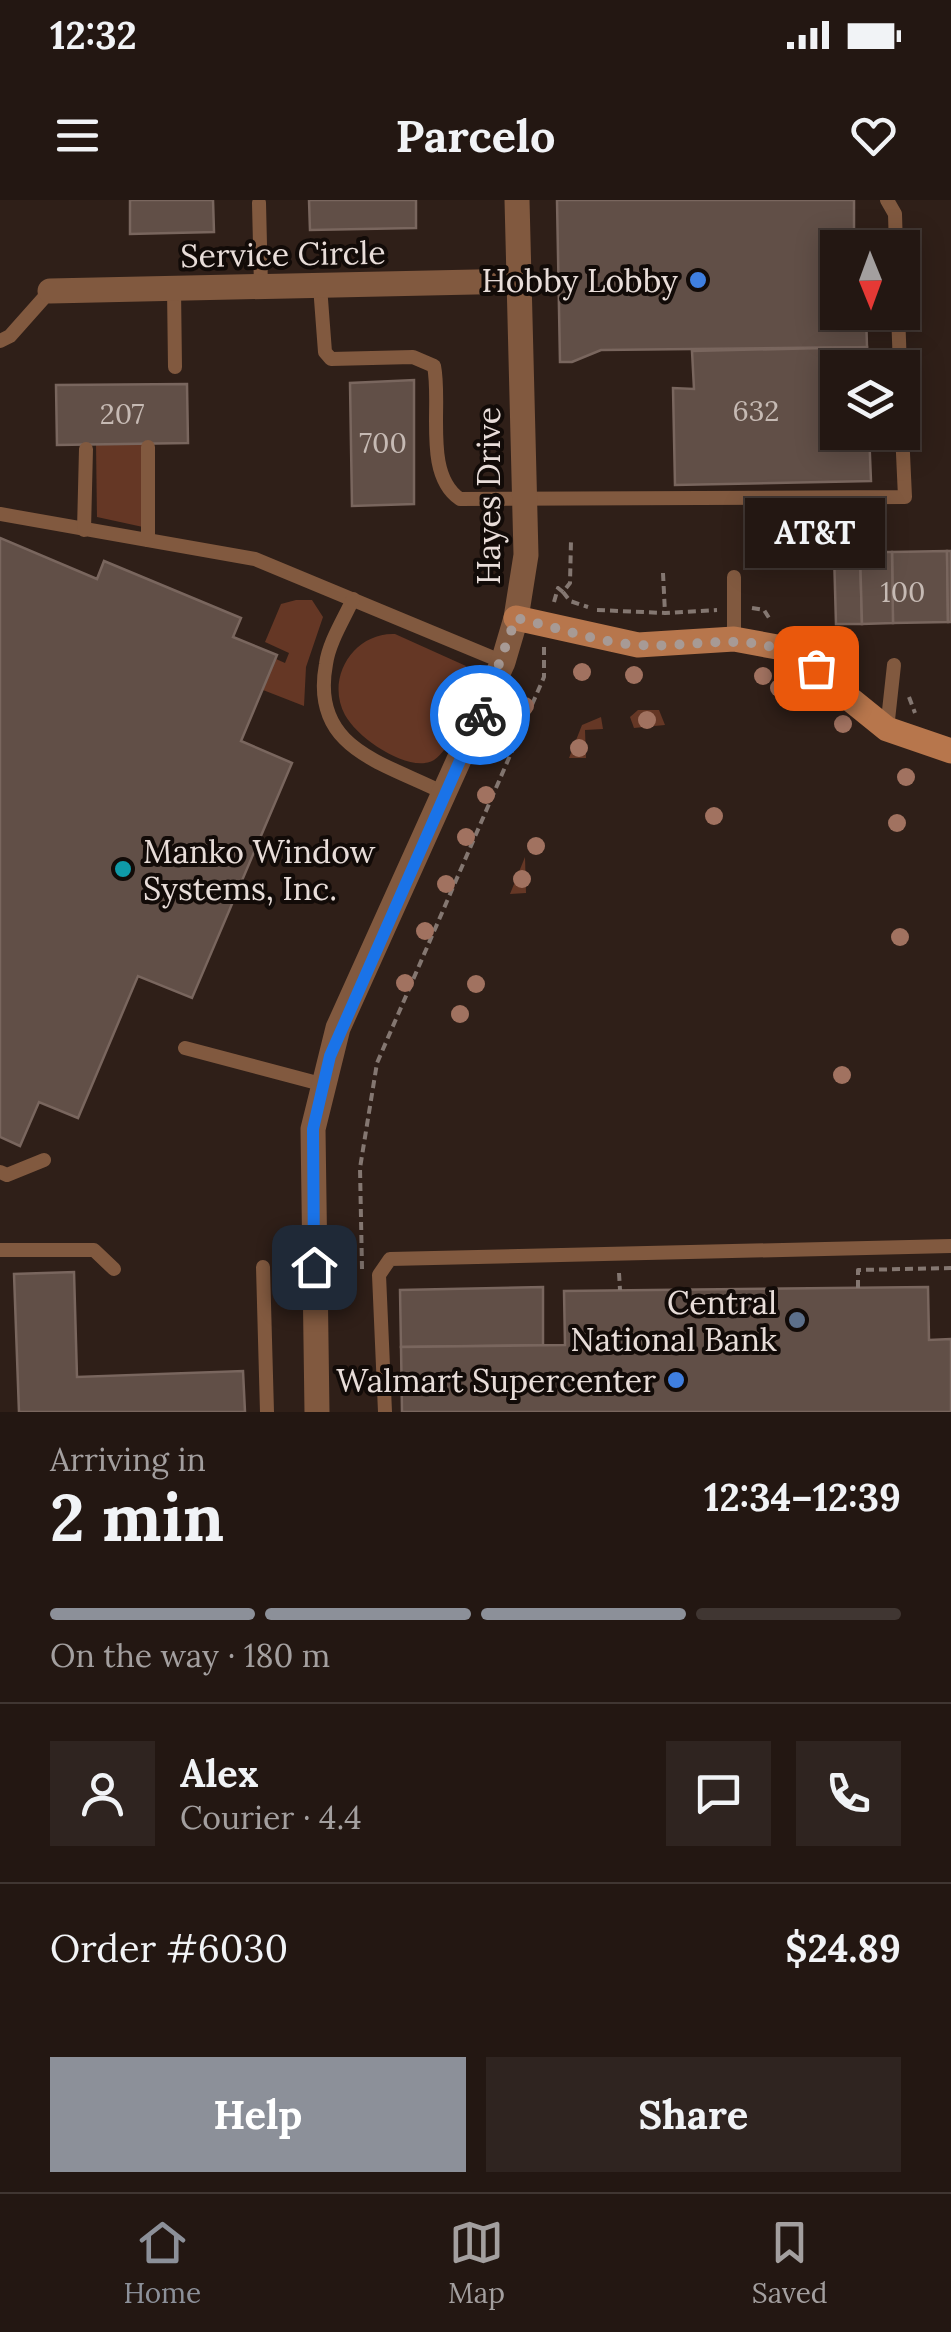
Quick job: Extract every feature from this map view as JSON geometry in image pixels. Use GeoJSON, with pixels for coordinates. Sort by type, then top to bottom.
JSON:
{"type":"FeatureCollection","features":[{"type":"Feature","properties":{"kind":"street","name":"Hayes Drive"},"geometry":{"type":"LineString","coordinates":[[317,1412],[313,1129],[322,1084],[338,1028],[503,662],[516,618],[526,555],[517,200]]}},
{"type":"Feature","properties":{"kind":"street","name":"Service Circle"},"geometry":{"type":"LineString","coordinates":[[50,291],[518,281]]}},
{"type":"Feature","properties":{"kind":"street"},"geometry":{"type":"LineString","coordinates":[[516,618],[607,641],[666,644],[734,639],[788,649],[888,729],[951,752]]}},
{"type":"Feature","properties":{"kind":"lane"},"geometry":{"type":"LineString","coordinates":[[887,200],[895,214],[895,230]]}},
{"type":"Feature","properties":{"kind":"lane"},"geometry":{"type":"LineString","coordinates":[[259,203],[261,287]]}},
{"type":"Feature","properties":{"kind":"lane"},"geometry":{"type":"LineString","coordinates":[[320,286],[324,352],[330,359],[413,357],[434,366],[440,474],[448,491],[460,499],[905,497],[903,450]]}},
{"type":"Feature","properties":{"kind":"lane"},"geometry":{"type":"LineString","coordinates":[[174,289],[176,367]]}},
{"type":"Feature","properties":{"kind":"lane"},"geometry":{"type":"LineString","coordinates":[[0,341],[10,336],[50,291]]}},
{"type":"Feature","properties":{"kind":"lane"},"geometry":{"type":"LineString","coordinates":[[148,448],[148,540]]}},
{"type":"Feature","properties":{"kind":"lane"},"geometry":{"type":"LineString","coordinates":[[84,530],[86,449]]}},
{"type":"Feature","properties":{"kind":"lane"},"geometry":{"type":"LineString","coordinates":[[0,514],[256,559],[503,662]]}},
{"type":"Feature","properties":{"kind":"lane"},"geometry":{"type":"LineString","coordinates":[[734,577],[734,639]]}},
{"type":"Feature","properties":{"kind":"lane"},"geometry":{"type":"LineString","coordinates":[[353,599],[326,662],[324,699],[330,726],[349,746],[444,794]]}},
{"type":"Feature","properties":{"kind":"lane"},"geometry":{"type":"LineString","coordinates":[[888,729],[894,665]]}},
{"type":"Feature","properties":{"kind":"lane"},"geometry":{"type":"LineString","coordinates":[[185,1048],[322,1084]]}},
{"type":"Feature","properties":{"kind":"lane"},"geometry":{"type":"LineString","coordinates":[[0,1172],[7,1175],[44,1160]]}},
{"type":"Feature","properties":{"kind":"lane"},"geometry":{"type":"LineString","coordinates":[[384,1412],[380,1275],[390,1259],[951,1246]]}},
{"type":"Feature","properties":{"kind":"lane"},"geometry":{"type":"LineString","coordinates":[[0,1250],[94,1250],[114,1269]]}},
{"type":"Feature","properties":{"kind":"lane"},"geometry":{"type":"LineString","coordinates":[[264,1267],[267,1412]]}},
{"type":"Feature","properties":{"kind":"path"},"geometry":{"type":"LineString","coordinates":[[362,1276],[360,1168],[378,1063],[544,677],[541,661],[558,588],[563,592],[570,583],[570,541]]}},
{"type":"Feature","properties":{"kind":"path"},"geometry":{"type":"LineString","coordinates":[[663,573],[666,644]]}},
{"type":"Feature","properties":{"kind":"path"},"geometry":{"type":"LineString","coordinates":[[858,1288],[858,1270],[951,1268]]}},
{"type":"Feature","properties":{"kind":"shaded area"},"geometry":{"type":"Polygon","coordinates":[[[96,444],[142,444],[143,527],[97,517],[96,444]]]}},
{"type":"Feature","properties":{"kind":"shaded area"},"geometry":{"type":"Polygon","coordinates":[[[312,600],[323,617],[306,667],[304,706],[263,690],[276,659],[285,663],[289,653],[265,642],[281,604],[312,600]]]}},
{"type":"Feature","properties":{"kind":"shaded area"},"geometry":{"type":"Polygon","coordinates":[[[395,634],[466,666],[464,671],[471,677],[463,714],[445,749],[434,760],[424,763],[385,752],[352,724],[340,701],[341,673],[356,649],[380,635],[395,634]]]}},
{"type":"Feature","properties":{"kind":"shaded area"},"geometry":{"type":"Polygon","coordinates":[[[638,710],[659,710],[665,725],[634,728],[630,717],[638,710]]]}},
{"type":"Feature","properties":{"kind":"shaded area"},"geometry":{"type":"Polygon","coordinates":[[[601,717],[603,729],[585,730],[586,758],[569,758],[582,725],[601,717]]]}},
{"type":"Feature","properties":{"kind":"shaded area"},"geometry":{"type":"Polygon","coordinates":[[[525,857],[526,893],[510,894],[525,857]]]}},
{"type":"Feature","properties":{"kind":"building"},"geometry":{"type":"Polygon","coordinates":[[[130,200],[213,200],[214,232],[130,234],[130,200]]]}},
{"type":"Feature","properties":{"kind":"building"},"geometry":{"type":"Polygon","coordinates":[[[309,200],[416,200],[416,228],[310,230],[309,200]]]}},
{"type":"Feature","properties":{"kind":"building","name":"Hobby Lobby"},"geometry":{"type":"Polygon","coordinates":[[[557,200],[854,200],[854,230],[820,230],[820,330],[867,330],[867,347],[601,350],[572,362],[560,362],[557,200]]]}},
{"type":"Feature","properties":{"kind":"building"},"geometry":{"type":"Polygon","coordinates":[[[867,347],[820,350],[820,450],[870,450],[871,481],[675,485],[673,388],[694,389],[692,351],[867,347]]]}},
{"type":"Feature","properties":{"kind":"building"},"geometry":{"type":"Polygon","coordinates":[[[414,380],[414,504],[352,506],[350,383],[414,380]]]}},
{"type":"Feature","properties":{"kind":"building"},"geometry":{"type":"Polygon","coordinates":[[[187,384],[188,443],[57,445],[56,385],[187,384]]]}},
{"type":"Feature","properties":{"kind":"building","name":"Manko Window Systems, Inc."},"geometry":{"type":"Polygon","coordinates":[[[0,538],[97,579],[104,561],[241,618],[233,637],[277,655],[241,741],[292,763],[192,998],[138,976],[78,1118],[39,1102],[20,1146],[0,1137],[0,538]]]}},
{"type":"Feature","properties":{"kind":"building"},"geometry":{"type":"Polygon","coordinates":[[[947,551],[948,622],[893,623],[892,552],[947,551]]]}},
{"type":"Feature","properties":{"kind":"building"},"geometry":{"type":"Polygon","coordinates":[[[947,551],[951,551],[951,622],[948,622],[947,551]]]}},
{"type":"Feature","properties":{"kind":"building"},"geometry":{"type":"Polygon","coordinates":[[[860,552],[862,624],[836,624],[834,553],[860,552]]]}},
{"type":"Feature","properties":{"kind":"building"},"geometry":{"type":"Polygon","coordinates":[[[860,552],[892,552],[893,623],[862,624],[860,552]]]}},
{"type":"Feature","properties":{"kind":"building"},"geometry":{"type":"Polygon","coordinates":[[[74,1272],[77,1377],[243,1371],[245,1412],[19,1412],[14,1274],[74,1272]]]}},
{"type":"Feature","properties":{"kind":"building"},"geometry":{"type":"Polygon","coordinates":[[[543,1287],[543,1345],[401,1347],[400,1290],[543,1287]]]}},
{"type":"Feature","properties":{"kind":"building","name":"Walmart Supercenter"},"geometry":{"type":"Polygon","coordinates":[[[928,1287],[929,1340],[951,1339],[951,1412],[402,1412],[401,1347],[565,1345],[564,1291],[928,1287]]]}},
{"type":"Feature","properties":{"kind":"way so far"},"geometry":{"type":"LineString","coordinates":[[480,715],[503,662],[516,618],[638,645],[734,639],[788,649],[816,668]]}},
{"type":"Feature","properties":{"kind":"place","name":"Hobby Lobby"},"geometry":{"type":"Point","coordinates":[698,280]}},
{"type":"Feature","properties":{"kind":"place","name":"AT&T"},"geometry":{"type":"Point","coordinates":[816,668]}},
{"type":"Feature","properties":{"kind":"place","name":"Manko Window Systems, Inc."},"geometry":{"type":"Point","coordinates":[123,869]}},
{"type":"Feature","properties":{"kind":"place","name":"Central National Bank"},"geometry":{"type":"Point","coordinates":[797,1320]}},
{"type":"Feature","properties":{"kind":"place","name":"Walmart Supercenter"},"geometry":{"type":"Point","coordinates":[676,1380]}},
{"type":"Feature","properties":{"kind":"route"},"geometry":{"type":"LineString","coordinates":[[314,1267],[313,1129],[338,1028],[480,715]]}}]}
